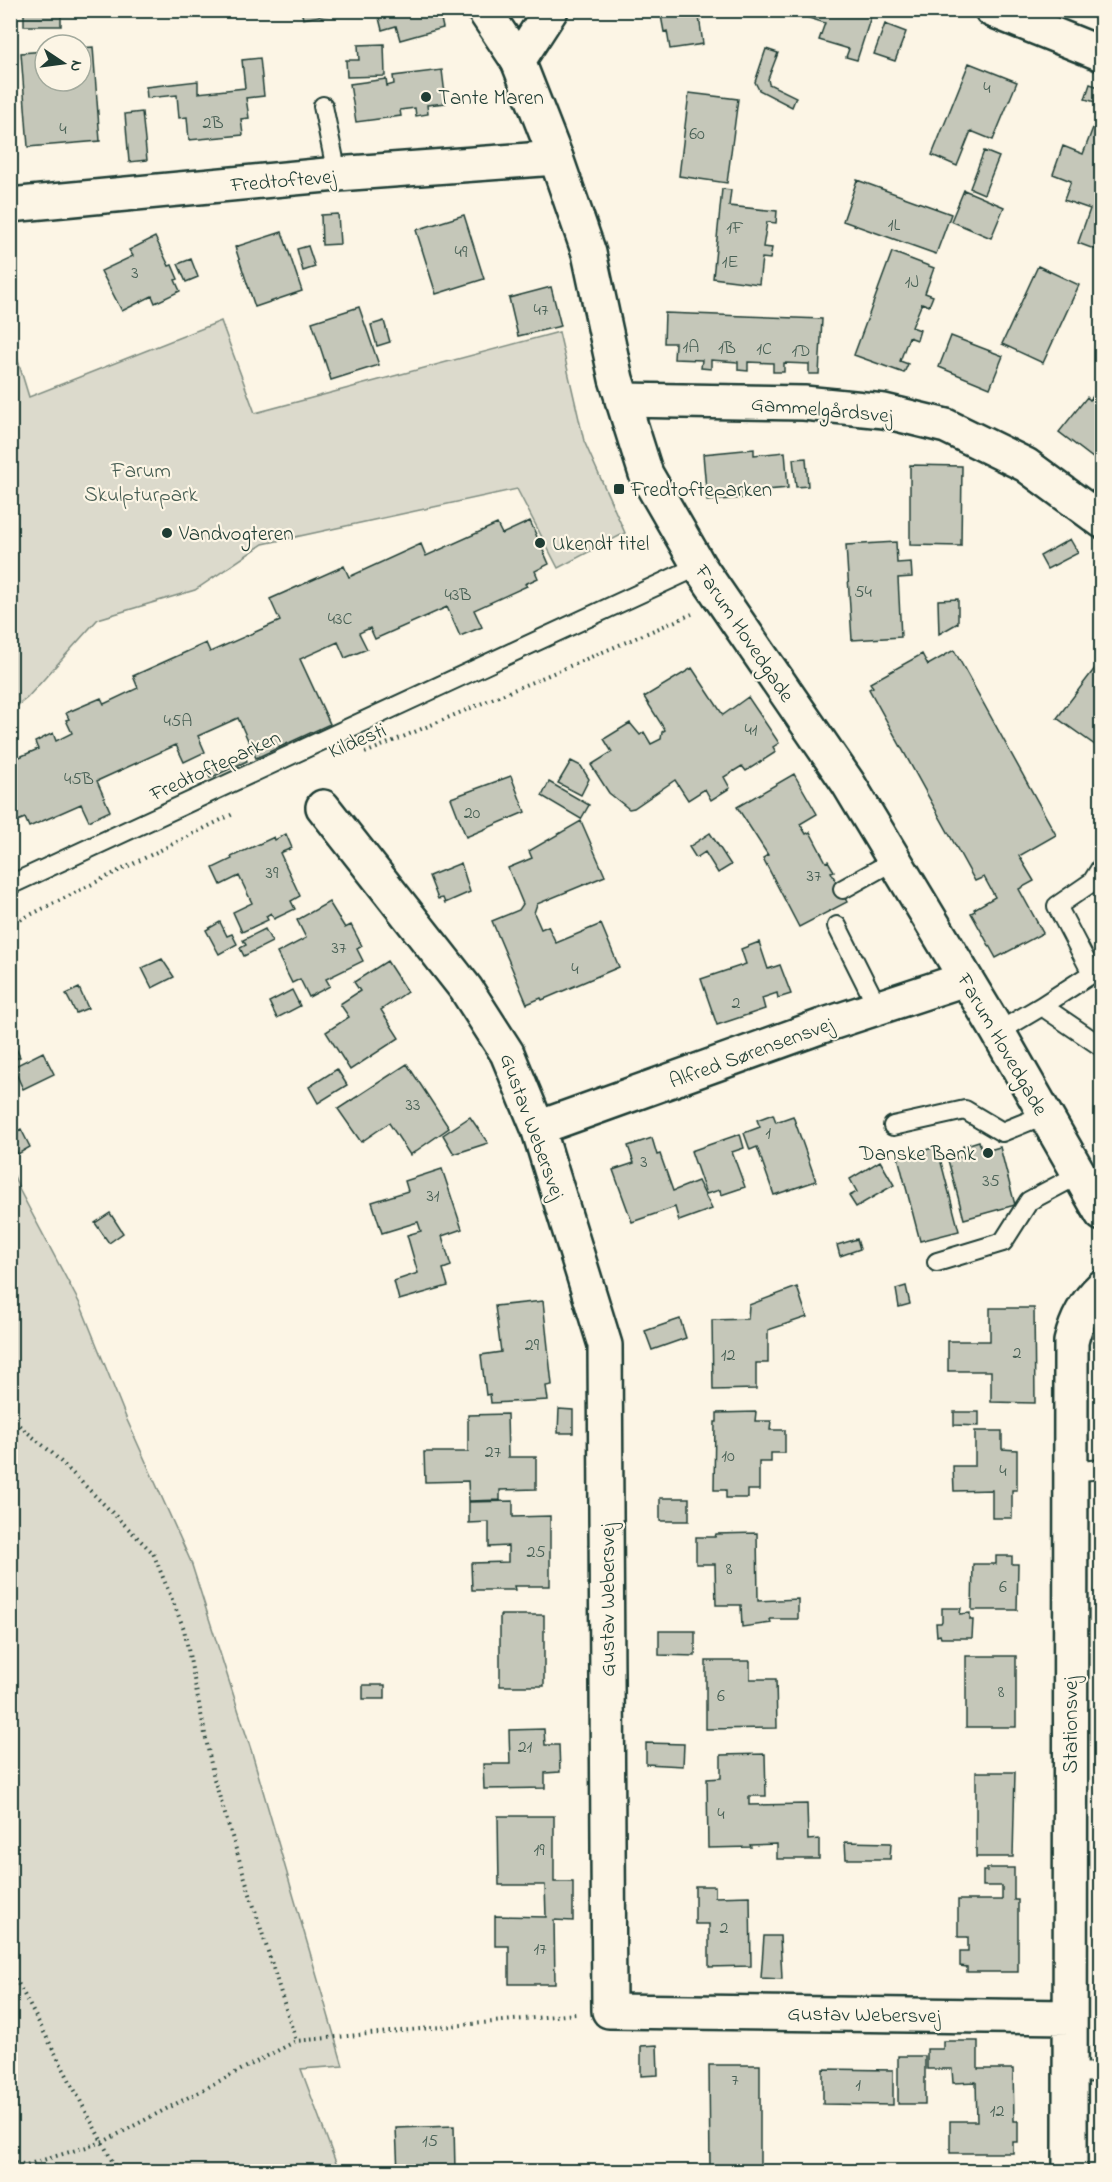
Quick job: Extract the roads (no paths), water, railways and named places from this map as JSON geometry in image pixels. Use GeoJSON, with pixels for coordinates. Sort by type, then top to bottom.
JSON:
{"type":"FeatureCollection","features":[{"type":"Feature","properties":{"kind":"street","name":"Farum Hovedgade"},"geometry":{"type":"LineString","coordinates":[[484,10],[518,61],[556,158],[589,252],[607,346],[646,474],[699,566],[848,783],[998,1032],[1101,1214]]}},
{"type":"Feature","properties":{"kind":"street"},"geometry":{"type":"LineString","coordinates":[[518,61],[551,10]]}},
{"type":"Feature","properties":{"kind":"street"},"geometry":{"type":"LineString","coordinates":[[992,10],[1101,54]]}},
{"type":"Feature","properties":{"kind":"street","name":"Fredtoftevej"},"geometry":{"type":"LineString","coordinates":[[10,205],[337,174],[556,158]]}},
{"type":"Feature","properties":{"kind":"street","name":"Gammelgårdsvej"},"geometry":{"type":"LineString","coordinates":[[622,400],[804,403],[884,411],[946,426],[1026,465],[1101,521]]}},
{"type":"Feature","properties":{"kind":"street","name":"Gustav Webersvej"},"geometry":{"type":"LineString","coordinates":[[323,807],[466,989],[507,1053],[538,1128],[605,1345],[609,2011],[1070,2017]]}},
{"type":"Feature","properties":{"kind":"street","name":"Alfred Sørensensvej"},"geometry":{"type":"LineString","coordinates":[[538,1128],[822,1026],[965,978]]}},
{"type":"Feature","properties":{"kind":"street","name":"Stationsvej"},"geometry":{"type":"LineString","coordinates":[[1070,2172],[1086,2072],[1070,2017],[1086,1470],[1071,1342],[1076,1323],[1084,1307],[1101,1287]]}},
{"type":"Feature","properties":{"kind":"lane"},"geometry":{"type":"LineString","coordinates":[[323,106],[337,174]]}},
{"type":"Feature","properties":{"kind":"lane","name":"Fredtofteparken"},"geometry":{"type":"LineString","coordinates":[[12,884],[699,566]]}},
{"type":"Feature","properties":{"kind":"lane"},"geometry":{"type":"LineString","coordinates":[[843,889],[895,860]]}},
{"type":"Feature","properties":{"kind":"lane"},"geometry":{"type":"LineString","coordinates":[[998,1032],[1097,970],[1057,906],[1092,882],[1101,866]]}},
{"type":"Feature","properties":{"kind":"lane"},"geometry":{"type":"LineString","coordinates":[[837,926],[878,1008]]}},
{"type":"Feature","properties":{"kind":"lane"},"geometry":{"type":"LineString","coordinates":[[1042,1006],[1101,1047]]}},
{"type":"Feature","properties":{"kind":"lane"},"geometry":{"type":"LineString","coordinates":[[893,1126],[965,1110],[1002,1132],[1044,1115]]}},
{"type":"Feature","properties":{"kind":"lane"},"geometry":{"type":"LineString","coordinates":[[937,1262],[1004,1242],[1029,1201],[1078,1175]]}},
{"type":"Feature","properties":{"kind":"place","name":"Tante Maren"},"geometry":{"type":"Point","coordinates":[426,97]}},
{"type":"Feature","properties":{"kind":"place","name":"Fredtofteparken"},"geometry":{"type":"Point","coordinates":[619,489]}},
{"type":"Feature","properties":{"kind":"place","name":"Vandvogteren"},"geometry":{"type":"Point","coordinates":[167,533]}},
{"type":"Feature","properties":{"kind":"place","name":"Ukendt titel"},"geometry":{"type":"Point","coordinates":[540,543]}},
{"type":"Feature","properties":{"kind":"place","name":"Danske Bank"},"geometry":{"type":"Point","coordinates":[988,1153]}},
{"type":"Feature","properties":{"kind":"park label","name":"Farum Skulpturpark"},"geometry":{"type":"Point","coordinates":[141,482]}}]}
